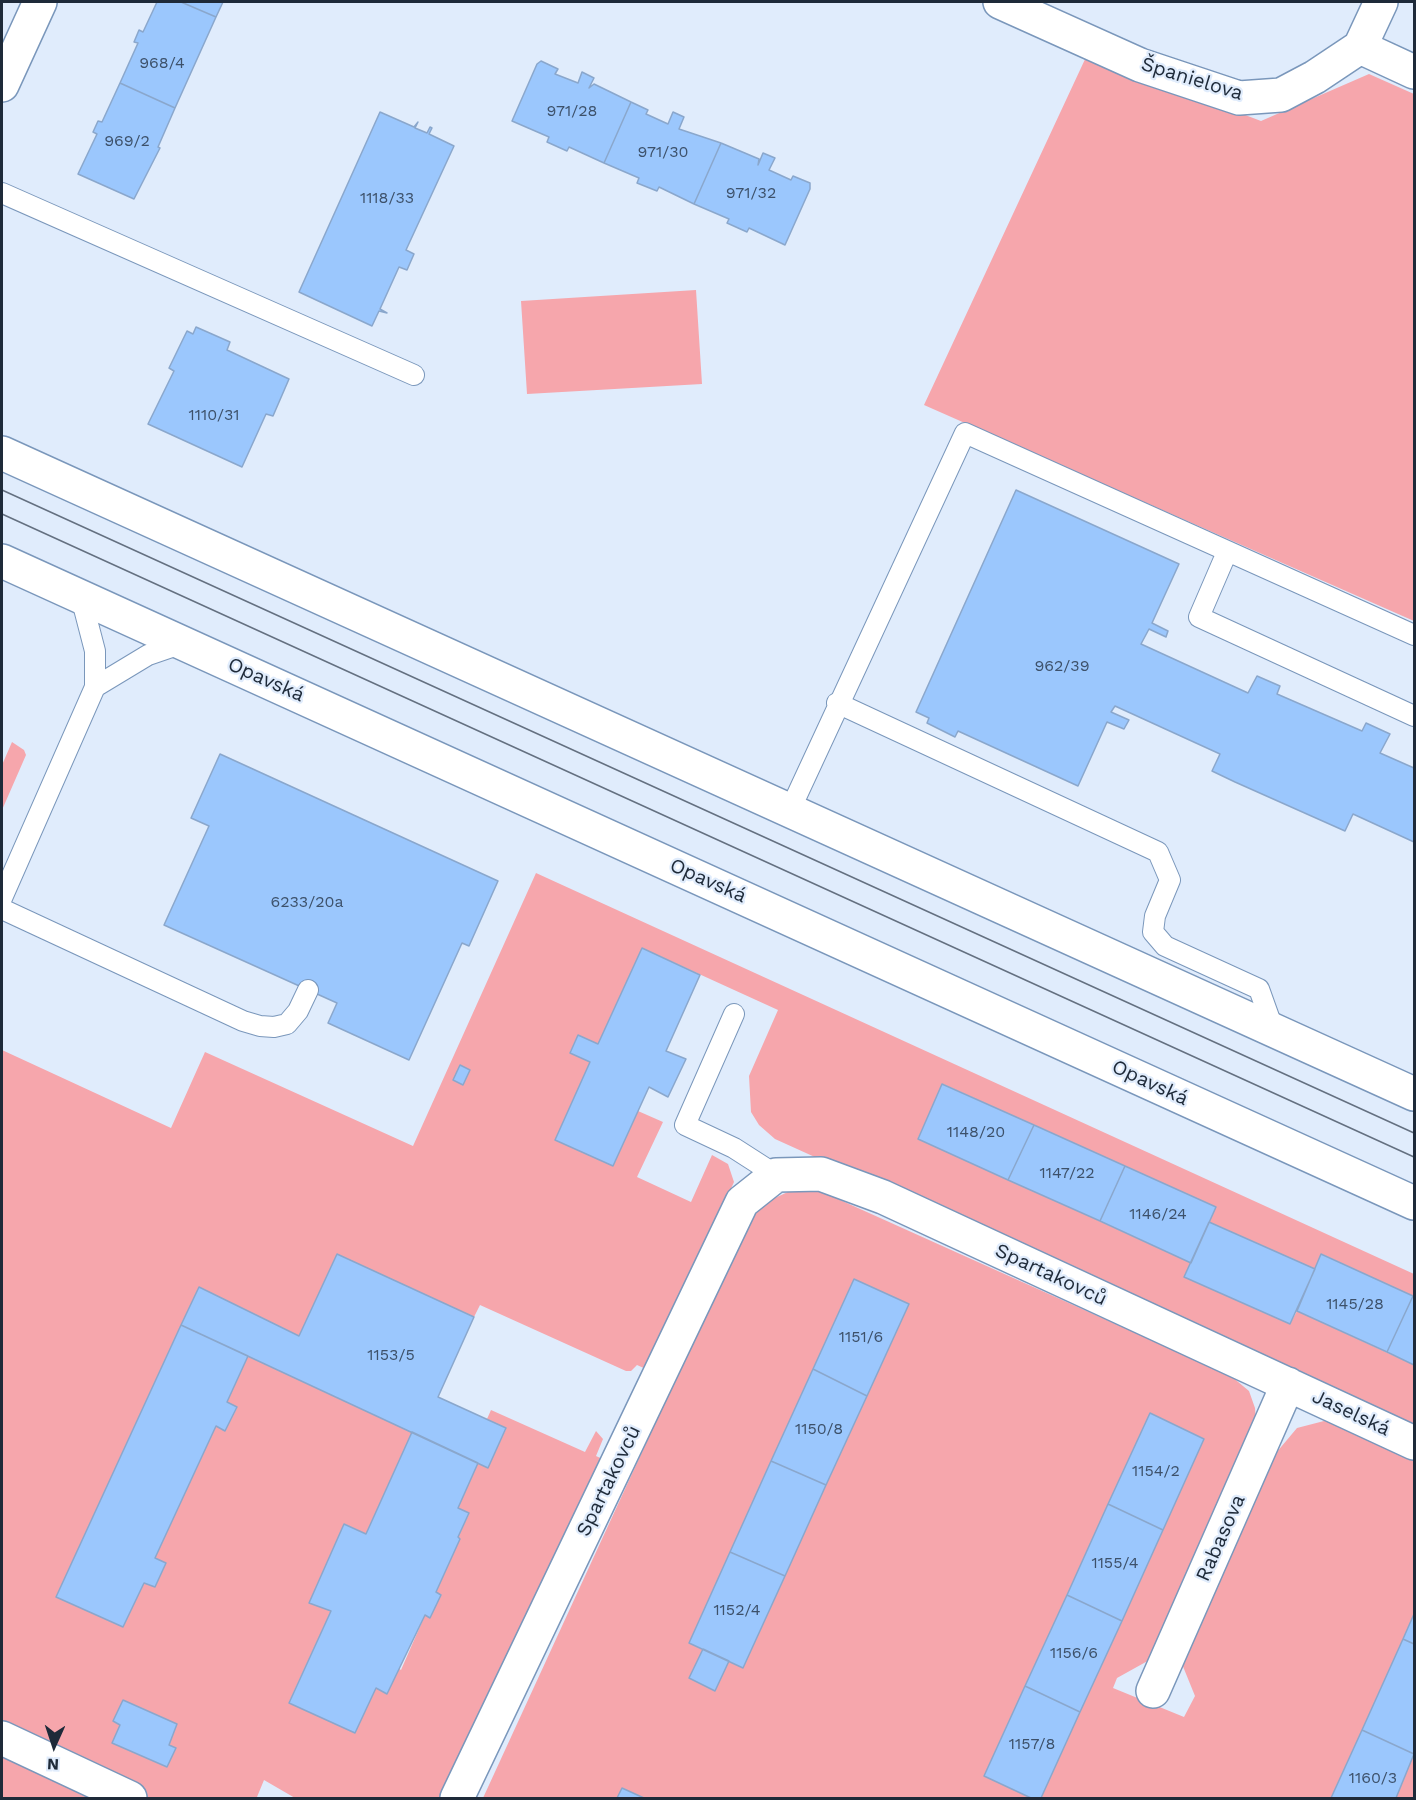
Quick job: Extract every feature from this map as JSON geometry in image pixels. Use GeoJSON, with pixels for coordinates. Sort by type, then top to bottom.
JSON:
{"type":"FeatureCollection","features":[{"type":"Feature","properties":{"kind":"main road"},"geometry":{"type":"LineString","coordinates":[[2,86],[40,2]]}},
{"type":"Feature","properties":{"kind":"main road","name":"Španielova"},"geometry":{"type":"LineString","coordinates":[[1000,2],[1140,64],[1239,98],[1281,95],[1315,77],[1360,47]]}},
{"type":"Feature","properties":{"kind":"main road"},"geometry":{"type":"LineString","coordinates":[[1381,2],[1360,47],[1414,72]]}},
{"type":"Feature","properties":{"kind":"main road"},"geometry":{"type":"LineString","coordinates":[[2,453],[1414,1094]]}},
{"type":"Feature","properties":{"kind":"main road","name":"Opavská"},"geometry":{"type":"LineString","coordinates":[[2,561],[1414,1203]]}},
{"type":"Feature","properties":{"kind":"main road","name":"Spartakovců"},"geometry":{"type":"LineString","coordinates":[[457,1798],[742,1202],[776,1175],[821,1174],[883,1197],[1288,1384]]}},
{"type":"Feature","properties":{"kind":"main road","name":"Jaselská"},"geometry":{"type":"LineString","coordinates":[[1288,1384],[1414,1443]]}},
{"type":"Feature","properties":{"kind":"main road","name":"Rabasova"},"geometry":{"type":"LineString","coordinates":[[1153,1691],[1288,1384]]}},
{"type":"Feature","properties":{"kind":"main road"},"geometry":{"type":"LineString","coordinates":[[2,1738],[130,1798]]}},
{"type":"Feature","properties":{"kind":"lane"},"geometry":{"type":"LineString","coordinates":[[2,194],[414,375]]}},
{"type":"Feature","properties":{"kind":"lane"},"geometry":{"type":"LineString","coordinates":[[790,810],[837,703],[965,433],[1414,634]]}},
{"type":"Feature","properties":{"kind":"lane"},"geometry":{"type":"LineString","coordinates":[[1227,552],[1199,617],[1414,716]]}},
{"type":"Feature","properties":{"kind":"lane"},"geometry":{"type":"LineString","coordinates":[[2,898],[95,687],[95,651],[81,597]]}},
{"type":"Feature","properties":{"kind":"lane"},"geometry":{"type":"LineString","coordinates":[[95,687],[148,655],[183,642]]}},
{"type":"Feature","properties":{"kind":"lane"},"geometry":{"type":"LineString","coordinates":[[837,703],[1158,852],[1170,880],[1155,916],[1154,932],[1165,946],[1259,989],[1274,1031]]}},
{"type":"Feature","properties":{"kind":"lane"},"geometry":{"type":"LineString","coordinates":[[2,909],[251,1024],[267,1027],[287,1024],[298,1011],[308,990]]}},
{"type":"Feature","properties":{"kind":"lane"},"geometry":{"type":"LineString","coordinates":[[734,1014],[685,1125],[734,1148],[776,1175]]}},
{"type":"Feature","properties":{"kind":"shaded area"},"geometry":{"type":"Polygon","coordinates":[[[1087,55],[1261,121],[1369,74],[1414,94],[1414,621],[924,405],[1087,55]]]}},
{"type":"Feature","properties":{"kind":"shaded area"},"geometry":{"type":"Polygon","coordinates":[[[696,290],[702,384],[527,394],[521,301],[696,290]]]}},
{"type":"Feature","properties":{"kind":"shaded area"},"geometry":{"type":"Polygon","coordinates":[[[12,742],[24,750],[26,755],[2,810],[2,765],[12,742]]]}},
{"type":"Feature","properties":{"kind":"shaded area"},"geometry":{"type":"Polygon","coordinates":[[[536,873],[1414,1274],[1414,1297],[1322,1254],[1315,1269],[1209,1222],[1215,1207],[943,1084],[918,1138],[1191,1263],[1185,1277],[1290,1324],[1297,1311],[1414,1365],[1414,1428],[775,1139],[759,1125],[751,1112],[749,1076],[778,1010],[642,948],[598,1044],[578,1035],[570,1052],[590,1062],[555,1140],[613,1166],[638,1111],[663,1122],[637,1177],[691,1202],[712,1155],[728,1164],[734,1182],[648,1370],[637,1365],[631,1371],[626,1371],[480,1305],[474,1317],[337,1254],[299,1336],[199,1287],[57,1596],[123,1627],[144,1583],[155,1587],[166,1563],[155,1558],[216,1426],[225,1431],[237,1408],[227,1402],[248,1356],[412,1432],[366,1534],[345,1524],[331,1611],[289,1702],[355,1732],[376,1688],[398,1668],[401,1670],[425,1615],[440,1595],[436,1592],[469,1514],[458,1508],[478,1463],[488,1467],[506,1429],[487,1419],[491,1410],[585,1452],[596,1431],[603,1439],[596,1456],[607,1461],[453,1798],[295,1798],[264,1780],[258,1798],[2,1798],[2,1050],[171,1128],[205,1052],[413,1146],[536,873]]]}},
{"type":"Feature","properties":{"kind":"shaded area"},"geometry":{"type":"Polygon","coordinates":[[[818,1190],[1231,1376],[1249,1391],[1255,1408],[1256,1423],[1153,1658],[1117,1678],[1113,1688],[1184,1717],[1195,1696],[1182,1664],[1276,1453],[1297,1428],[1324,1421],[1339,1424],[1414,1459],[1414,1798],[483,1798],[750,1217],[764,1203],[790,1191],[818,1190]]]}},
{"type":"Feature","properties":{"kind":"building"},"geometry":{"type":"Polygon","coordinates":[[[157,2],[181,2],[216,17],[175,108],[120,83],[138,43],[134,42],[139,30],[143,32],[157,2]]]}},
{"type":"Feature","properties":{"kind":"building"},"geometry":{"type":"Polygon","coordinates":[[[181,2],[223,2],[216,17],[181,2]]]}},
{"type":"Feature","properties":{"kind":"building"},"geometry":{"type":"Polygon","coordinates":[[[541,61],[558,69],[555,74],[578,83],[582,72],[594,78],[589,88],[594,84],[631,102],[604,163],[569,147],[567,151],[547,142],[549,137],[512,121],[537,64],[541,61]]]}},
{"type":"Feature","properties":{"kind":"building"},"geometry":{"type":"Polygon","coordinates":[[[120,83],[175,108],[158,147],[160,148],[134,199],[78,174],[97,134],[93,132],[98,121],[102,122],[120,83]]]}},
{"type":"Feature","properties":{"kind":"building"},"geometry":{"type":"Polygon","coordinates":[[[631,102],[648,110],[646,114],[668,124],[673,112],[684,117],[679,129],[721,143],[694,204],[659,187],[657,191],[637,183],[639,178],[604,163],[631,102]]]}},
{"type":"Feature","properties":{"kind":"building"},"geometry":{"type":"Polygon","coordinates":[[[380,112],[414,127],[418,122],[415,128],[427,133],[430,127],[432,128],[429,134],[454,146],[406,250],[414,254],[407,270],[399,267],[380,309],[387,313],[379,311],[372,326],[299,292],[380,112]]]}},
{"type":"Feature","properties":{"kind":"building"},"geometry":{"type":"Polygon","coordinates":[[[721,143],[759,159],[758,165],[763,153],[775,158],[769,170],[791,180],[793,176],[810,183],[810,189],[785,245],[749,228],[747,232],[727,223],[729,219],[694,204],[721,143]]]}},
{"type":"Feature","properties":{"kind":"building"},"geometry":{"type":"Polygon","coordinates":[[[196,327],[230,342],[227,350],[289,379],[273,416],[266,414],[242,467],[148,424],[174,371],[169,368],[187,331],[193,334],[196,327]]]}},
{"type":"Feature","properties":{"kind":"building"},"geometry":{"type":"Polygon","coordinates":[[[1016,490],[1179,564],[1152,623],[1168,631],[1166,637],[1149,629],[1141,644],[1248,693],[1257,676],[1280,686],[1277,694],[1362,731],[1366,723],[1390,734],[1380,753],[1414,768],[1414,842],[1353,814],[1345,831],[1235,782],[1212,771],[1220,754],[1115,706],[1111,712],[1129,720],[1124,729],[1107,722],[1078,786],[958,731],[955,737],[927,723],[929,718],[916,712],[1016,490]]]}},
{"type":"Feature","properties":{"kind":"building"},"geometry":{"type":"Polygon","coordinates":[[[220,754],[498,881],[469,946],[462,943],[409,1060],[328,1023],[337,1003],[164,925],[209,826],[191,818],[220,754]]]}},
{"type":"Feature","properties":{"kind":"building"},"geometry":{"type":"Polygon","coordinates":[[[642,948],[700,975],[666,1051],[686,1059],[668,1097],[649,1087],[613,1166],[555,1140],[590,1062],[570,1053],[578,1035],[598,1044],[642,948]]]}},
{"type":"Feature","properties":{"kind":"building"},"geometry":{"type":"Polygon","coordinates":[[[460,1065],[470,1070],[463,1085],[453,1080],[460,1065]]]}},
{"type":"Feature","properties":{"kind":"building"},"geometry":{"type":"Polygon","coordinates":[[[942,1084],[1034,1125],[1008,1180],[918,1139],[942,1084]]]}},
{"type":"Feature","properties":{"kind":"building"},"geometry":{"type":"Polygon","coordinates":[[[1034,1125],[1125,1166],[1100,1221],[1008,1180],[1034,1125]]]}},
{"type":"Feature","properties":{"kind":"building"},"geometry":{"type":"Polygon","coordinates":[[[1125,1166],[1216,1207],[1191,1263],[1100,1221],[1125,1166]]]}},
{"type":"Feature","properties":{"kind":"building"},"geometry":{"type":"Polygon","coordinates":[[[1209,1222],[1315,1269],[1290,1324],[1184,1277],[1209,1222]]]}},
{"type":"Feature","properties":{"kind":"building"},"geometry":{"type":"Polygon","coordinates":[[[337,1254],[474,1317],[438,1397],[506,1428],[488,1468],[181,1325],[199,1287],[299,1336],[337,1254]]]}},
{"type":"Feature","properties":{"kind":"building"},"geometry":{"type":"Polygon","coordinates":[[[1321,1254],[1413,1296],[1387,1352],[1297,1311],[1321,1254]]]}},
{"type":"Feature","properties":{"kind":"building"},"geometry":{"type":"Polygon","coordinates":[[[854,1279],[909,1304],[867,1396],[813,1369],[854,1279]]]}},
{"type":"Feature","properties":{"kind":"building"},"geometry":{"type":"Polygon","coordinates":[[[1414,1297],[1414,1365],[1387,1352],[1414,1297]]]}},
{"type":"Feature","properties":{"kind":"building"},"geometry":{"type":"Polygon","coordinates":[[[181,1325],[248,1356],[227,1402],[237,1407],[225,1431],[216,1426],[155,1558],[166,1563],[155,1587],[144,1583],[123,1627],[56,1597],[181,1325]]]}},
{"type":"Feature","properties":{"kind":"building"},"geometry":{"type":"Polygon","coordinates":[[[813,1369],[867,1396],[826,1485],[771,1461],[813,1369]]]}},
{"type":"Feature","properties":{"kind":"building"},"geometry":{"type":"Polygon","coordinates":[[[1150,1413],[1204,1439],[1163,1530],[1108,1504],[1150,1413]]]}},
{"type":"Feature","properties":{"kind":"building"},"geometry":{"type":"Polygon","coordinates":[[[412,1432],[478,1463],[458,1508],[469,1513],[436,1592],[441,1595],[430,1618],[425,1615],[387,1694],[376,1688],[355,1733],[289,1703],[331,1611],[309,1603],[344,1524],[366,1534],[412,1432]]]}},
{"type":"Feature","properties":{"kind":"building"},"geometry":{"type":"Polygon","coordinates":[[[771,1461],[826,1485],[785,1576],[730,1552],[771,1461]]]}},
{"type":"Feature","properties":{"kind":"building"},"geometry":{"type":"Polygon","coordinates":[[[1108,1504],[1163,1530],[1122,1621],[1067,1595],[1108,1504]]]}},
{"type":"Feature","properties":{"kind":"building"},"geometry":{"type":"Polygon","coordinates":[[[730,1552],[785,1576],[743,1668],[689,1643],[730,1552]]]}},
{"type":"Feature","properties":{"kind":"building"},"geometry":{"type":"Polygon","coordinates":[[[1067,1595],[1122,1621],[1080,1712],[1025,1686],[1067,1595]]]}},
{"type":"Feature","properties":{"kind":"building"},"geometry":{"type":"Polygon","coordinates":[[[1414,1614],[1414,1644],[1403,1639],[1414,1614]]]}},
{"type":"Feature","properties":{"kind":"building"},"geometry":{"type":"Polygon","coordinates":[[[1403,1639],[1414,1644],[1414,1754],[1362,1730],[1403,1639]]]}},
{"type":"Feature","properties":{"kind":"building"},"geometry":{"type":"Polygon","coordinates":[[[703,1649],[729,1661],[715,1691],[689,1678],[703,1649]]]}},
{"type":"Feature","properties":{"kind":"building"},"geometry":{"type":"Polygon","coordinates":[[[1025,1686],[1080,1712],[1041,1798],[1031,1798],[984,1776],[1025,1686]]]}},
{"type":"Feature","properties":{"kind":"building"},"geometry":{"type":"Polygon","coordinates":[[[123,1700],[177,1724],[169,1745],[176,1748],[167,1767],[112,1743],[120,1725],[113,1721],[123,1700]]]}},
{"type":"Feature","properties":{"kind":"building"},"geometry":{"type":"Polygon","coordinates":[[[1362,1730],[1414,1754],[1396,1798],[1331,1798],[1362,1730]]]}},
{"type":"Feature","properties":{"kind":"building"},"geometry":{"type":"Polygon","coordinates":[[[622,1788],[644,1798],[617,1798],[622,1788]]]}},
{"type":"Feature","properties":{"kind":"tram line"},"geometry":{"type":"LineString","coordinates":[[2,490],[1414,1133]]}},
{"type":"Feature","properties":{"kind":"tram line"},"geometry":{"type":"LineString","coordinates":[[2,514],[1414,1157]]}}]}
